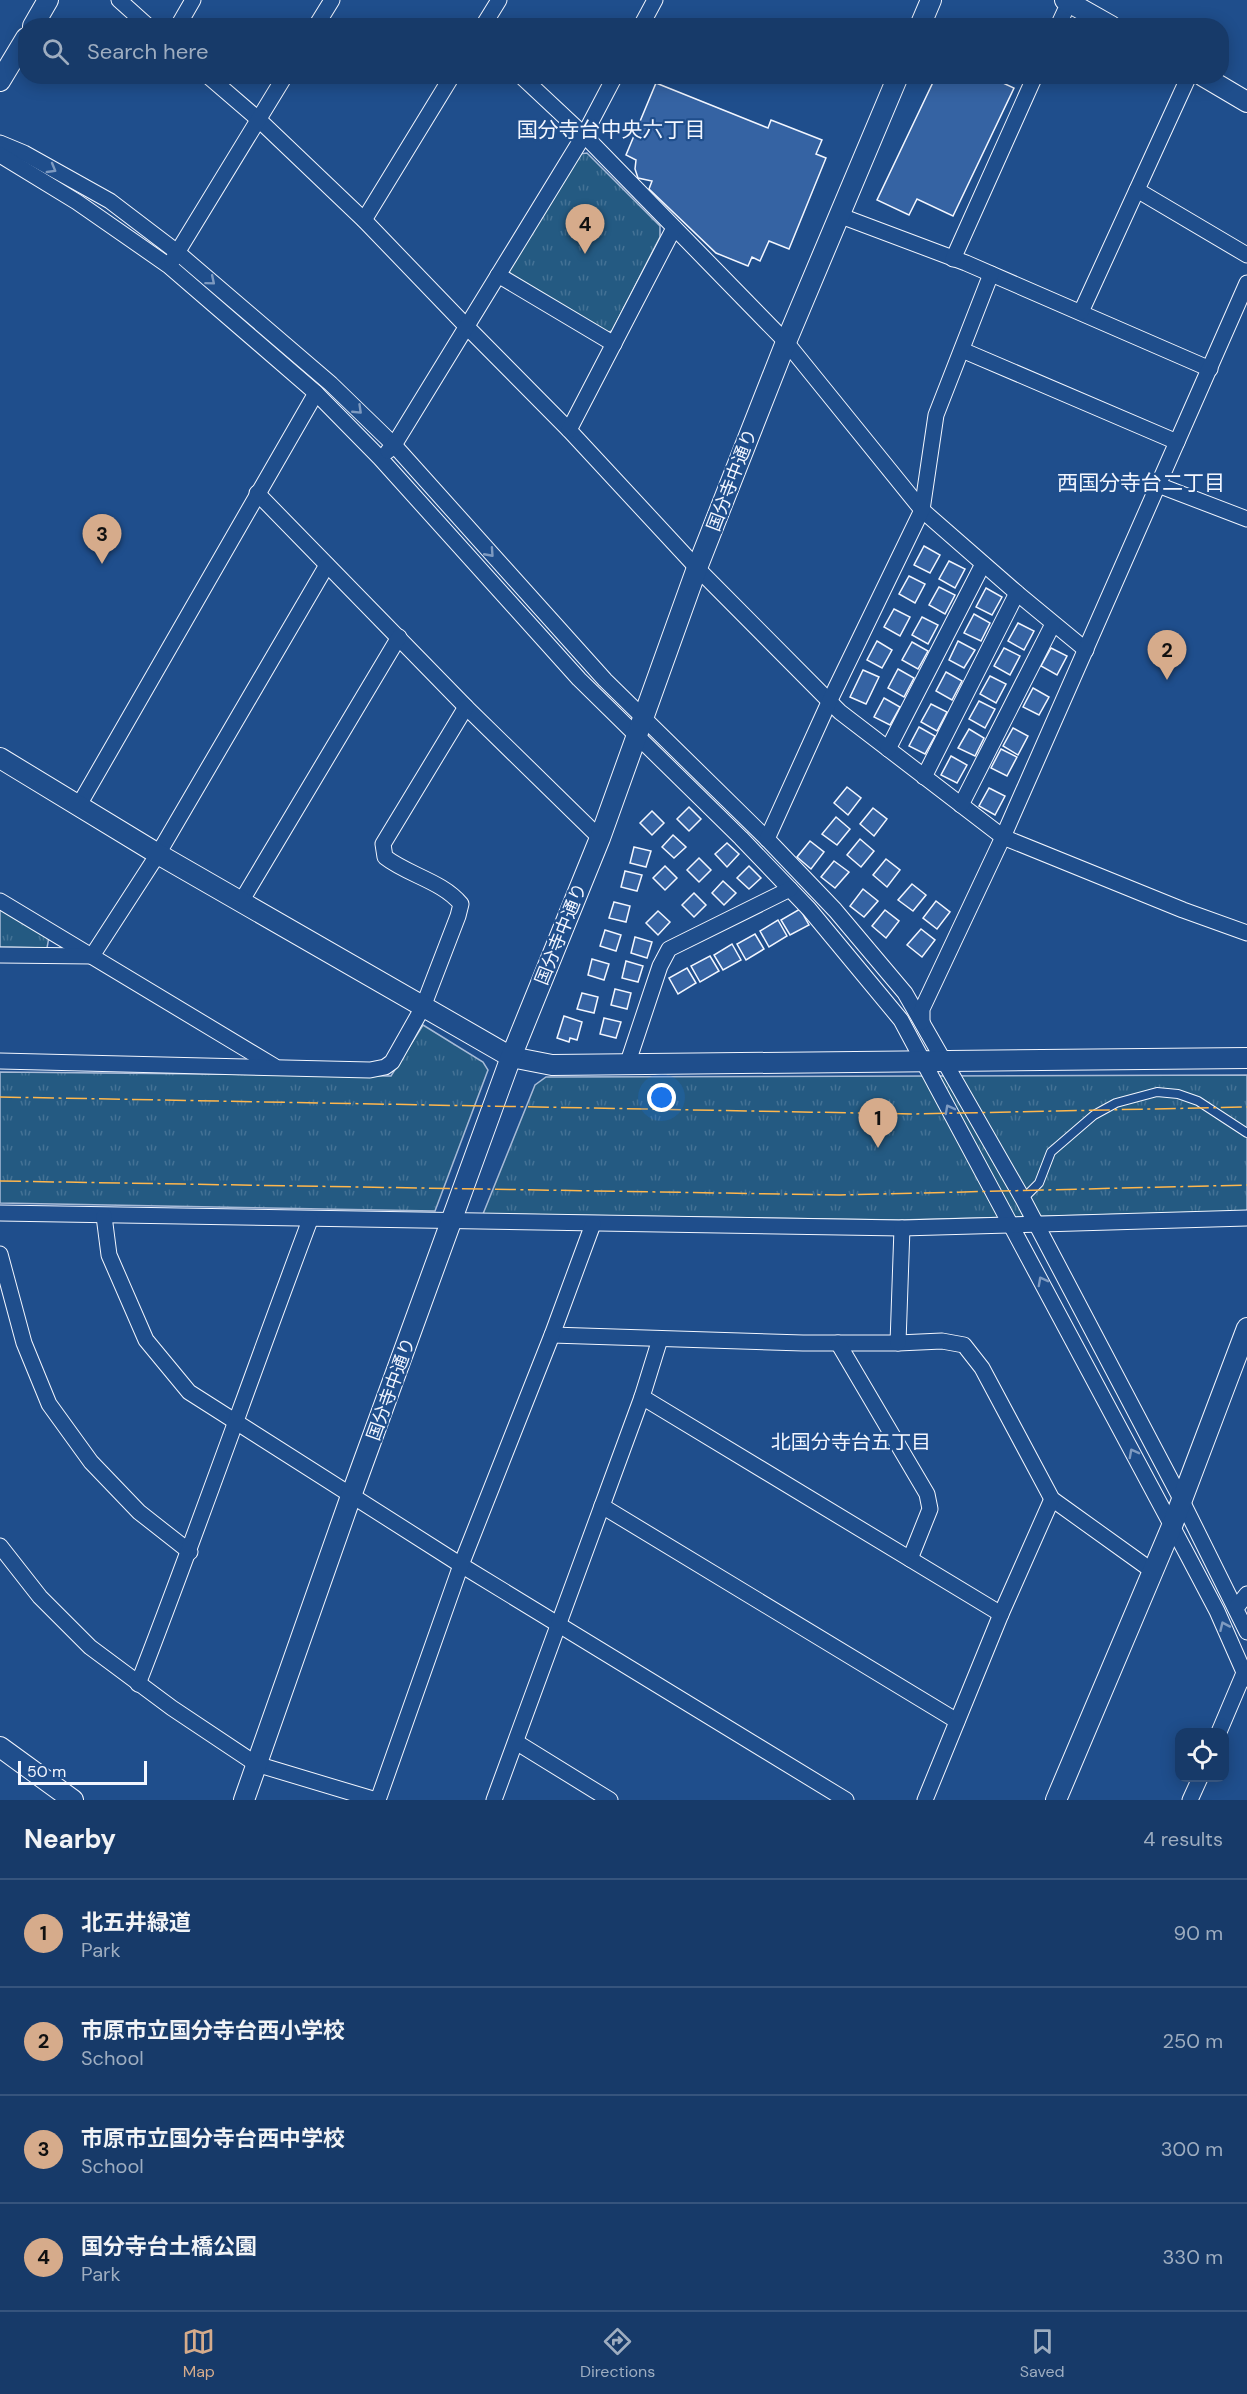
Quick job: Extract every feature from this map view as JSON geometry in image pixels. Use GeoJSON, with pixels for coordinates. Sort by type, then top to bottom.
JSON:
{"type":"FeatureCollection","features":[{"type":"Feature","properties":{"kind":"street"},"geometry":{"type":"LineString","coordinates":[[38,18],[48,0]]}},
{"type":"Feature","properties":{"kind":"street"},"geometry":{"type":"LineString","coordinates":[[119,0],[139,18]]}},
{"type":"Feature","properties":{"kind":"street"},"geometry":{"type":"LineString","coordinates":[[183,18],[193,0]]}},
{"type":"Feature","properties":{"kind":"street"},"geometry":{"type":"LineString","coordinates":[[321,18],[332,0]]}},
{"type":"Feature","properties":{"kind":"street"},"geometry":{"type":"LineString","coordinates":[[488,18],[499,0]]}},
{"type":"Feature","properties":{"kind":"street"},"geometry":{"type":"LineString","coordinates":[[646,18],[655,0]]}},
{"type":"Feature","properties":{"kind":"street"},"geometry":{"type":"LineString","coordinates":[[923,18],[931,0]]}},
{"type":"Feature","properties":{"kind":"street"},"geometry":{"type":"LineString","coordinates":[[1061,18],[1068,1],[1097,18]]}},
{"type":"Feature","properties":{"kind":"street"},"geometry":{"type":"LineString","coordinates":[[0,81],[18,51]]}},
{"type":"Feature","properties":{"kind":"street"},"geometry":{"type":"LineString","coordinates":[[217,84],[258,119],[364,220],[569,430],[697,568],[840,712],[1004,837],[1183,910],[1247,933]]}},
{"type":"Feature","properties":{"kind":"street"},"geometry":{"type":"LineString","coordinates":[[169,266],[280,84]]}},
{"type":"Feature","properties":{"kind":"street"},"geometry":{"type":"LineString","coordinates":[[364,220],[447,84]]}},
{"type":"Feature","properties":{"kind":"street"},"geometry":{"type":"LineString","coordinates":[[529,84],[584,135],[786,342],[922,510],[1086,650]]}},
{"type":"Feature","properties":{"kind":"street"},"geometry":{"type":"LineString","coordinates":[[380,458],[394,445],[468,328],[584,135],[611,84]]}},
{"type":"Feature","properties":{"kind":"street","name":"国分寺中通り"},"geometry":{"type":"LineString","coordinates":[[244,1800],[351,1496],[454,1220],[511,1057],[600,838],[697,568],[786,342],[895,84]]}},
{"type":"Feature","properties":{"kind":"street"},"geometry":{"type":"LineString","coordinates":[[953,259],[1031,84]]}},
{"type":"Feature","properties":{"kind":"street"},"geometry":{"type":"LineString","coordinates":[[1080,312],[1185,84]]}},
{"type":"Feature","properties":{"kind":"street"},"geometry":{"type":"LineString","coordinates":[[1217,84],[1247,102]]}},
{"type":"Feature","properties":{"kind":"street"},"geometry":{"type":"LineString","coordinates":[[0,143],[24,153],[110,201],[177,252],[290,348],[394,445],[605,680],[767,838],[834,910],[905,993],[1023,1199],[1181,1499],[1247,1632]]}},
{"type":"Feature","properties":{"kind":"street"},"geometry":{"type":"LineString","coordinates":[[0,155],[77,202],[169,266],[316,393],[380,458],[579,679],[790,889],[881,994],[901,1020],[924,1062],[1217,1611],[1246,1676],[1221,1728]]}},
{"type":"Feature","properties":{"kind":"street"},"geometry":{"type":"LineString","coordinates":[[1137,190],[1247,255]]}},
{"type":"Feature","properties":{"kind":"street"},"geometry":{"type":"LineString","coordinates":[[841,216],[991,274],[1210,369]]}},
{"type":"Feature","properties":{"kind":"street"},"geometry":{"type":"LineString","coordinates":[[569,430],[674,228]]}},
{"type":"Feature","properties":{"kind":"street"},"geometry":{"type":"LineString","coordinates":[[767,838],[830,700],[922,510],[936,415],[991,274]]}},
{"type":"Feature","properties":{"kind":"street"},"geometry":{"type":"LineString","coordinates":[[498,275],[614,344]]}},
{"type":"Feature","properties":{"kind":"street"},"geometry":{"type":"LineString","coordinates":[[922,1022],[922,1009],[1004,837],[1247,283]]}},
{"type":"Feature","properties":{"kind":"street"},"geometry":{"type":"LineString","coordinates":[[962,350],[1177,442]]}},
{"type":"Feature","properties":{"kind":"street"},"geometry":{"type":"LineString","coordinates":[[79,805],[316,393]]}},
{"type":"Feature","properties":{"kind":"street"},"geometry":{"type":"LineString","coordinates":[[1158,486],[1247,519]]}},
{"type":"Feature","properties":{"kind":"street"},"geometry":{"type":"LineString","coordinates":[[257,493],[466,707],[600,838]]}},
{"type":"Feature","properties":{"kind":"street"},"geometry":{"type":"LineString","coordinates":[[888,749],[983,564]]}},
{"type":"Feature","properties":{"kind":"street"},"geometry":{"type":"LineString","coordinates":[[92,956],[158,854],[327,565]]}},
{"type":"Feature","properties":{"kind":"street"},"geometry":{"type":"LineString","coordinates":[[924,777],[1017,593]]}},
{"type":"Feature","properties":{"kind":"street"},"geometry":{"type":"LineString","coordinates":[[961,805],[1053,624]]}},
{"type":"Feature","properties":{"kind":"street"},"geometry":{"type":"LineString","coordinates":[[242,900],[399,637]]}},
{"type":"Feature","properties":{"kind":"street"},"geometry":{"type":"LineString","coordinates":[[0,1061],[370,1070],[385,1067],[392,1062],[423,1007],[461,904],[452,893],[395,865],[385,857],[383,843],[466,707]]}},
{"type":"Feature","properties":{"kind":"street"},"geometry":{"type":"LineString","coordinates":[[0,758],[158,854],[242,900],[511,1057],[552,1065],[1247,1058]]}},
{"type":"Feature","properties":{"kind":"street"},"geometry":{"type":"LineString","coordinates":[[627,1065],[660,966],[669,949],[790,889]]}},
{"type":"Feature","properties":{"kind":"street"},"geometry":{"type":"LineString","coordinates":[[0,901],[276,1067]]}},
{"type":"Feature","properties":{"kind":"street"},"geometry":{"type":"LineString","coordinates":[[0,955],[92,956]]}},
{"type":"Feature","properties":{"kind":"street"},"geometry":{"type":"LineString","coordinates":[[0,1213],[310,1220],[454,1220],[902,1228],[1247,1218]]}},
{"type":"Feature","properties":{"kind":"street"},"geometry":{"type":"LineString","coordinates":[[104,1216],[109,1255],[146,1340],[189,1392],[461,1565],[846,1800]]}},
{"type":"Feature","properties":{"kind":"street"},"geometry":{"type":"LineString","coordinates":[[138,1684],[190,1552],[235,1422],[310,1220]]}},
{"type":"Feature","properties":{"kind":"street"},"geometry":{"type":"LineString","coordinates":[[0,1546],[40,1597],[90,1647],[138,1684],[256,1764],[377,1800],[461,1565],[552,1335],[593,1224]]}},
{"type":"Feature","properties":{"kind":"street"},"geometry":{"type":"LineString","coordinates":[[898,1343],[902,1228]]}},
{"type":"Feature","properties":{"kind":"street"},"geometry":{"type":"LineString","coordinates":[[0,1254],[24,1343],[50,1404],[91,1462],[139,1512],[190,1552]]}},
{"type":"Feature","properties":{"kind":"street"},"geometry":{"type":"LineString","coordinates":[[1056,1800],[1151,1570],[1172,1526],[1247,1329]]}},
{"type":"Feature","properties":{"kind":"street"},"geometry":{"type":"LineString","coordinates":[[552,1335],[660,1340],[838,1343],[942,1341],[964,1345],[982,1368],[1052,1499],[1151,1570]]}},
{"type":"Feature","properties":{"kind":"street"},"geometry":{"type":"LineString","coordinates":[[494,1800],[560,1625],[642,1397],[660,1340]]}},
{"type":"Feature","properties":{"kind":"street"},"geometry":{"type":"LineString","coordinates":[[838,1343],[927,1494],[930,1509],[910,1559]]}},
{"type":"Feature","properties":{"kind":"street"},"geometry":{"type":"LineString","coordinates":[[642,1397],[1001,1614]]}},
{"type":"Feature","properties":{"kind":"street"},"geometry":{"type":"LineString","coordinates":[[925,1800],[1001,1614],[1052,1499]]}},
{"type":"Feature","properties":{"kind":"street"},"geometry":{"type":"LineString","coordinates":[[602,1506],[957,1721]]}},
{"type":"Feature","properties":{"kind":"street"},"geometry":{"type":"LineString","coordinates":[[1236,1608],[1247,1594]]}},
{"type":"Feature","properties":{"kind":"street"},"geometry":{"type":"LineString","coordinates":[[516,1742],[610,1800]]}},
{"type":"Feature","properties":{"kind":"street"},"geometry":{"type":"LineString","coordinates":[[0,1747],[73,1800]]}},
{"type":"Feature","properties":{"kind":"street"},"geometry":{"type":"LineString","coordinates":[[1190,1800],[1198,1782]]}},
{"type":"Feature","properties":{"kind":"lane"},"geometry":{"type":"LineString","coordinates":[[1023,1199],[1039,1183],[1051,1152],[1094,1115],[1116,1103],[1157,1092],[1178,1094],[1198,1101],[1247,1133]]}},
{"type":"Feature","properties":{"kind":"green space"},"geometry":{"type":"Polygon","coordinates":[[[587,153],[660,226],[660,237],[612,331],[605,333],[511,276],[509,271],[579,154],[587,153]]]}},
{"type":"Feature","properties":{"kind":"green space"},"geometry":{"type":"Polygon","coordinates":[[[0,909],[49,937],[47,948],[0,947],[0,909]]]}},
{"type":"Feature","properties":{"kind":"green space"},"geometry":{"type":"Polygon","coordinates":[[[423,1025],[483,1062],[488,1070],[435,1211],[0,1203],[0,1072],[391,1076],[423,1025]]]}},
{"type":"Feature","properties":{"kind":"green space"},"geometry":{"type":"Polygon","coordinates":[[[1247,1075],[1247,1211],[899,1220],[483,1214],[535,1085],[546,1077],[1247,1075]]]}},
{"type":"Feature","properties":{"kind":"building"},"geometry":{"type":"Polygon","coordinates":[[[656,84],[658,84],[768,128],[771,120],[822,140],[816,154],[826,158],[789,249],[769,241],[760,261],[752,257],[748,266],[716,253],[649,189],[652,181],[638,178],[635,169],[636,160],[626,155],[656,84]]]}},
{"type":"Feature","properties":{"kind":"building"},"geometry":{"type":"Polygon","coordinates":[[[932,84],[1005,84],[1014,88],[953,216],[917,199],[909,215],[877,200],[932,84]]]}},
{"type":"Feature","properties":{"kind":"building"},"geometry":{"type":"Polygon","coordinates":[[[924,546],[940,555],[930,573],[914,565],[924,546]]]}},
{"type":"Feature","properties":{"kind":"building"},"geometry":{"type":"Polygon","coordinates":[[[949,561],[965,569],[955,588],[939,579],[949,561]]]}},
{"type":"Feature","properties":{"kind":"building"},"geometry":{"type":"Polygon","coordinates":[[[909,576],[925,584],[915,603],[899,594],[909,576]]]}},
{"type":"Feature","properties":{"kind":"building"},"geometry":{"type":"Polygon","coordinates":[[[939,587],[955,595],[945,614],[929,605],[939,587]]]}},
{"type":"Feature","properties":{"kind":"building"},"geometry":{"type":"Polygon","coordinates":[[[986,588],[1002,597],[992,615],[976,607],[986,588]]]}},
{"type":"Feature","properties":{"kind":"building"},"geometry":{"type":"Polygon","coordinates":[[[894,609],[910,617],[900,636],[884,627],[894,609]]]}},
{"type":"Feature","properties":{"kind":"building"},"geometry":{"type":"Polygon","coordinates":[[[974,614],[990,623],[981,641],[964,633],[974,614]]]}},
{"type":"Feature","properties":{"kind":"building"},"geometry":{"type":"Polygon","coordinates":[[[922,617],[938,625],[928,644],[912,635],[922,617]]]}},
{"type":"Feature","properties":{"kind":"building"},"geometry":{"type":"Polygon","coordinates":[[[1018,623],[1034,631],[1024,650],[1008,641],[1018,623]]]}},
{"type":"Feature","properties":{"kind":"building"},"geometry":{"type":"Polygon","coordinates":[[[877,641],[892,650],[882,668],[867,660],[877,641]]]}},
{"type":"Feature","properties":{"kind":"building"},"geometry":{"type":"Polygon","coordinates":[[[958,641],[975,650],[964,668],[949,660],[958,641]]]}},
{"type":"Feature","properties":{"kind":"building"},"geometry":{"type":"Polygon","coordinates":[[[912,642],[928,651],[918,669],[902,660],[912,642]]]}},
{"type":"Feature","properties":{"kind":"building"},"geometry":{"type":"Polygon","coordinates":[[[1004,648],[1020,656],[1010,675],[994,666],[1004,648]]]}},
{"type":"Feature","properties":{"kind":"building"},"geometry":{"type":"Polygon","coordinates":[[[1051,648],[1067,656],[1057,675],[1041,666],[1051,648]]]}},
{"type":"Feature","properties":{"kind":"building"},"geometry":{"type":"Polygon","coordinates":[[[898,669],[914,678],[904,697],[888,688],[898,669]]]}},
{"type":"Feature","properties":{"kind":"building"},"geometry":{"type":"Polygon","coordinates":[[[863,670],[879,677],[866,704],[850,697],[863,670]]]}},
{"type":"Feature","properties":{"kind":"building"},"geometry":{"type":"Polygon","coordinates":[[[946,672],[962,681],[952,700],[936,691],[946,672]]]}},
{"type":"Feature","properties":{"kind":"building"},"geometry":{"type":"Polygon","coordinates":[[[990,676],[1006,684],[996,703],[980,694],[990,676]]]}},
{"type":"Feature","properties":{"kind":"building"},"geometry":{"type":"Polygon","coordinates":[[[1033,688],[1049,697],[1039,715],[1023,707],[1033,688]]]}},
{"type":"Feature","properties":{"kind":"building"},"geometry":{"type":"Polygon","coordinates":[[[884,698],[900,707],[890,725],[874,717],[884,698]]]}},
{"type":"Feature","properties":{"kind":"building"},"geometry":{"type":"Polygon","coordinates":[[[979,701],[995,709],[985,728],[969,719],[979,701]]]}},
{"type":"Feature","properties":{"kind":"building"},"geometry":{"type":"Polygon","coordinates":[[[931,704],[947,712],[937,731],[921,722],[931,704]]]}},
{"type":"Feature","properties":{"kind":"building"},"geometry":{"type":"Polygon","coordinates":[[[919,727],[935,736],[925,754],[909,746],[919,727]]]}},
{"type":"Feature","properties":{"kind":"building"},"geometry":{"type":"Polygon","coordinates":[[[1013,728],[1028,736],[1018,755],[1003,746],[1013,728]]]}},
{"type":"Feature","properties":{"kind":"building"},"geometry":{"type":"Polygon","coordinates":[[[969,729],[984,738],[975,756],[958,748],[969,729]]]}},
{"type":"Feature","properties":{"kind":"building"},"geometry":{"type":"Polygon","coordinates":[[[1001,749],[1017,757],[1007,776],[991,768],[1001,749]]]}},
{"type":"Feature","properties":{"kind":"building"},"geometry":{"type":"Polygon","coordinates":[[[951,756],[967,765],[957,783],[941,775],[951,756]]]}},
{"type":"Feature","properties":{"kind":"building"},"geometry":{"type":"Polygon","coordinates":[[[847,787],[861,798],[848,815],[834,803],[847,787]]]}},
{"type":"Feature","properties":{"kind":"building"},"geometry":{"type":"Polygon","coordinates":[[[989,788],[1005,796],[995,815],[979,806],[989,788]]]}},
{"type":"Feature","properties":{"kind":"building"},"geometry":{"type":"Polygon","coordinates":[[[689,807],[701,819],[689,831],[677,819],[689,807]]]}},
{"type":"Feature","properties":{"kind":"building"},"geometry":{"type":"Polygon","coordinates":[[[873,808],[887,819],[874,836],[860,824],[873,808]]]}},
{"type":"Feature","properties":{"kind":"building"},"geometry":{"type":"Polygon","coordinates":[[[652,811],[664,823],[652,835],[640,823],[652,811]]]}},
{"type":"Feature","properties":{"kind":"building"},"geometry":{"type":"Polygon","coordinates":[[[836,817],[850,829],[837,845],[822,834],[836,817]]]}},
{"type":"Feature","properties":{"kind":"building"},"geometry":{"type":"Polygon","coordinates":[[[673,835],[686,847],[674,858],[662,847],[673,835]]]}},
{"type":"Feature","properties":{"kind":"building"},"geometry":{"type":"Polygon","coordinates":[[[860,839],[874,851],[861,867],[847,855],[860,839]]]}},
{"type":"Feature","properties":{"kind":"building"},"geometry":{"type":"Polygon","coordinates":[[[810,841],[824,852],[811,869],[797,857],[810,841]]]}},
{"type":"Feature","properties":{"kind":"building"},"geometry":{"type":"Polygon","coordinates":[[[727,843],[739,854],[727,867],[715,854],[727,843]]]}},
{"type":"Feature","properties":{"kind":"building"},"geometry":{"type":"Polygon","coordinates":[[[634,847],[651,851],[646,867],[630,863],[634,847]]]}},
{"type":"Feature","properties":{"kind":"building"},"geometry":{"type":"Polygon","coordinates":[[[699,858],[711,870],[699,882],[687,870],[699,858]]]}},
{"type":"Feature","properties":{"kind":"building"},"geometry":{"type":"Polygon","coordinates":[[[886,859],[900,870],[887,887],[873,875],[886,859]]]}},
{"type":"Feature","properties":{"kind":"building"},"geometry":{"type":"Polygon","coordinates":[[[834,861],[849,872],[835,888],[821,877],[834,861]]]}},
{"type":"Feature","properties":{"kind":"building"},"geometry":{"type":"Polygon","coordinates":[[[665,866],[677,878],[665,890],[653,878],[665,866]]]}},
{"type":"Feature","properties":{"kind":"building"},"geometry":{"type":"Polygon","coordinates":[[[749,866],[761,878],[749,889],[737,878],[749,866]]]}},
{"type":"Feature","properties":{"kind":"building"},"geometry":{"type":"Polygon","coordinates":[[[625,871],[642,875],[637,891],[621,887],[625,871]]]}},
{"type":"Feature","properties":{"kind":"building"},"geometry":{"type":"Polygon","coordinates":[[[723,881],[736,893],[724,905],[712,893],[723,881]]]}},
{"type":"Feature","properties":{"kind":"building"},"geometry":{"type":"Polygon","coordinates":[[[912,884],[926,895],[913,911],[898,900],[912,884]]]}},
{"type":"Feature","properties":{"kind":"building"},"geometry":{"type":"Polygon","coordinates":[[[863,889],[878,901],[864,917],[850,906],[863,889]]]}},
{"type":"Feature","properties":{"kind":"building"},"geometry":{"type":"Polygon","coordinates":[[[694,893],[706,905],[694,917],[682,905],[694,893]]]}},
{"type":"Feature","properties":{"kind":"building"},"geometry":{"type":"Polygon","coordinates":[[[936,901],[950,912],[937,929],[923,918],[936,901]]]}},
{"type":"Feature","properties":{"kind":"building"},"geometry":{"type":"Polygon","coordinates":[[[614,902],[630,906],[626,922],[609,918],[614,902]]]}},
{"type":"Feature","properties":{"kind":"building"},"geometry":{"type":"Polygon","coordinates":[[[800,909],[809,925],[790,935],[781,920],[800,909]]]}},
{"type":"Feature","properties":{"kind":"building"},"geometry":{"type":"Polygon","coordinates":[[[885,910],[899,921],[886,938],[872,926],[885,910]]]}},
{"type":"Feature","properties":{"kind":"building"},"geometry":{"type":"Polygon","coordinates":[[[658,911],[670,922],[658,935],[646,923],[658,911]]]}},
{"type":"Feature","properties":{"kind":"building"},"geometry":{"type":"Polygon","coordinates":[[[778,920],[787,936],[769,947],[760,931],[778,920]]]}},
{"type":"Feature","properties":{"kind":"building"},"geometry":{"type":"Polygon","coordinates":[[[921,929],[935,940],[922,957],[907,945],[921,929]]]}},
{"type":"Feature","properties":{"kind":"building"},"geometry":{"type":"Polygon","coordinates":[[[605,930],[621,935],[616,951],[600,946],[605,930]]]}},
{"type":"Feature","properties":{"kind":"building"},"geometry":{"type":"Polygon","coordinates":[[[755,934],[764,949],[746,960],[737,944],[755,934]]]}},
{"type":"Feature","properties":{"kind":"building"},"geometry":{"type":"Polygon","coordinates":[[[635,937],[652,942],[647,958],[631,953],[635,937]]]}},
{"type":"Feature","properties":{"kind":"building"},"geometry":{"type":"Polygon","coordinates":[[[732,944],[741,960],[723,970],[714,955],[732,944]]]}},
{"type":"Feature","properties":{"kind":"building"},"geometry":{"type":"Polygon","coordinates":[[[710,956],[719,971],[700,982],[691,966],[710,956]]]}},
{"type":"Feature","properties":{"kind":"building"},"geometry":{"type":"Polygon","coordinates":[[[592,959],[609,964],[604,980],[588,975],[592,959]]]}},
{"type":"Feature","properties":{"kind":"building"},"geometry":{"type":"Polygon","coordinates":[[[626,961],[643,966],[638,982],[622,978],[626,961]]]}},
{"type":"Feature","properties":{"kind":"building"},"geometry":{"type":"Polygon","coordinates":[[[687,968],[696,983],[678,994],[669,978],[687,968]]]}},
{"type":"Feature","properties":{"kind":"building"},"geometry":{"type":"Polygon","coordinates":[[[615,989],[631,993],[627,1009],[611,1005],[615,989]]]}},
{"type":"Feature","properties":{"kind":"building"},"geometry":{"type":"Polygon","coordinates":[[[582,993],[598,997],[594,1013],[577,1009],[582,993]]]}},
{"type":"Feature","properties":{"kind":"building"},"geometry":{"type":"Polygon","coordinates":[[[564,1016],[582,1022],[577,1040],[570,1038],[569,1042],[557,1038],[564,1016]]]}},
{"type":"Feature","properties":{"kind":"building"},"geometry":{"type":"Polygon","coordinates":[[[604,1018],[621,1022],[616,1038],[600,1034],[604,1018]]]}},
{"type":"Feature","properties":{"kind":"power"},"geometry":{"type":"LineString","coordinates":[[0,1097],[913,1114],[1247,1107]]}},
{"type":"Feature","properties":{"kind":"power"},"geometry":{"type":"LineString","coordinates":[[0,1181],[840,1195],[1247,1185]]}},
{"type":"Feature","properties":{"kind":"place","name":"国分寺台土橋公園"},"geometry":{"type":"Point","coordinates":[585,254]}},
{"type":"Feature","properties":{"kind":"place","name":"市原市立国分寺台西中学校"},"geometry":{"type":"Point","coordinates":[102,564]}},
{"type":"Feature","properties":{"kind":"place","name":"市原市立国分寺台西小学校"},"geometry":{"type":"Point","coordinates":[1167,680]}},
{"type":"Feature","properties":{"kind":"place","name":"北五井緑道"},"geometry":{"type":"Point","coordinates":[878,1148]}},
{"type":"Feature","properties":{"kind":"district","name":"国分寺台中央六丁目"},"geometry":{"type":"Point","coordinates":[611,130]}},
{"type":"Feature","properties":{"kind":"district","name":"西国分寺台二丁目"},"geometry":{"type":"Point","coordinates":[1141,483]}},
{"type":"Feature","properties":{"kind":"district","name":"北国分寺台五丁目"},"geometry":{"type":"Point","coordinates":[851,1442]}}]}
